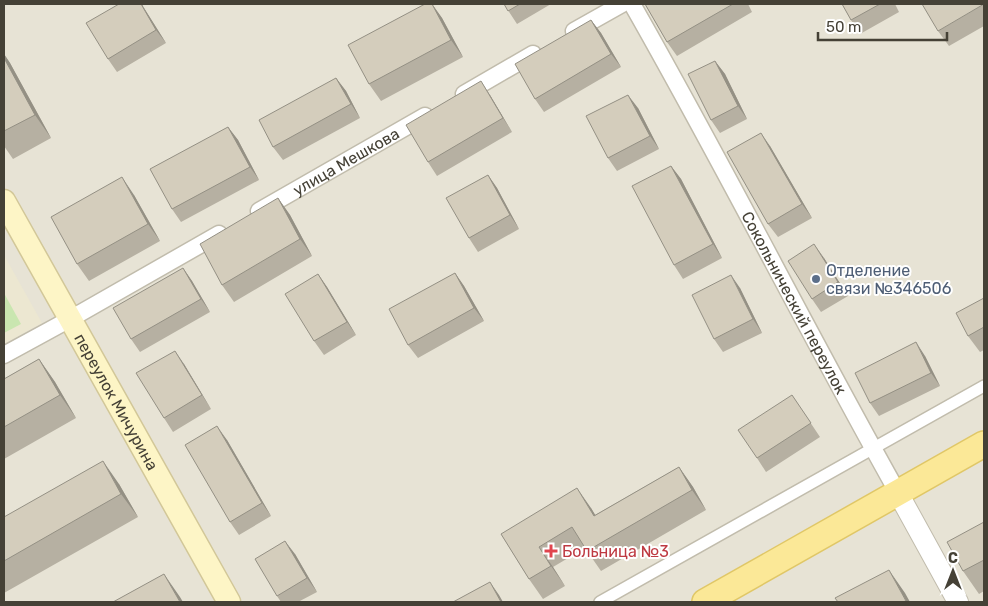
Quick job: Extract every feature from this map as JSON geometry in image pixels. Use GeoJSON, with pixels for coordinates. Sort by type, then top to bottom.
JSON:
{"type":"FeatureCollection","features":[{"type":"Feature","properties":{"kind":"main road","name":"переулок Мичурина"},"geometry":{"type":"LineString","coordinates":[[4,201],[229,602]]}},
{"type":"Feature","properties":{"kind":"main road"},"geometry":{"type":"LineString","coordinates":[[705,602],[984,444]]}},
{"type":"Feature","properties":{"kind":"street","name":"улица Мешкова"},"geometry":{"type":"LineString","coordinates":[[4,355],[622,4]]}},
{"type":"Feature","properties":{"kind":"street","name":"Сокольнический переулок"},"geometry":{"type":"LineString","coordinates":[[632,4],[678,85],[873,449],[958,602]]}},
{"type":"Feature","properties":{"kind":"street"},"geometry":{"type":"LineString","coordinates":[[600,602],[984,386]]}},
{"type":"Feature","properties":{"kind":"shaded area"},"geometry":{"type":"Polygon","coordinates":[[[4,4],[984,4],[984,602],[4,602],[4,4]]]}},
{"type":"Feature","properties":{"kind":"shaded area"},"geometry":{"type":"Polygon","coordinates":[[[4,255],[42,323],[4,344],[4,255]]]}},
{"type":"Feature","properties":{"kind":"green space"},"geometry":{"type":"Polygon","coordinates":[[[4,293],[21,324],[4,333],[4,293]]]}},
{"type":"Feature","properties":{"kind":"building"},"geometry":{"type":"Polygon","coordinates":[[[119,4],[141,4],[156,30],[108,59],[86,23],[119,4]]]}},
{"type":"Feature","properties":{"kind":"building"},"geometry":{"type":"Polygon","coordinates":[[[425,4],[432,4],[451,40],[369,84],[348,45],[425,4]]]}},
{"type":"Feature","properties":{"kind":"building"},"geometry":{"type":"Polygon","coordinates":[[[504,4],[520,4],[508,11],[504,4]]]}},
{"type":"Feature","properties":{"kind":"building"},"geometry":{"type":"Polygon","coordinates":[[[645,4],[733,4],[667,42],[645,4]]]}},
{"type":"Feature","properties":{"kind":"building"},"geometry":{"type":"Polygon","coordinates":[[[842,4],[880,4],[851,20],[842,4]]]}},
{"type":"Feature","properties":{"kind":"building"},"geometry":{"type":"Polygon","coordinates":[[[922,4],[984,4],[938,31],[922,4]]]}},
{"type":"Feature","properties":{"kind":"building"},"geometry":{"type":"Polygon","coordinates":[[[591,20],[611,54],[535,99],[515,64],[591,20]]]}},
{"type":"Feature","properties":{"kind":"building"},"geometry":{"type":"Polygon","coordinates":[[[4,58],[35,115],[4,131],[4,58]]]}},
{"type":"Feature","properties":{"kind":"building"},"geometry":{"type":"Polygon","coordinates":[[[715,61],[738,106],[711,120],[688,74],[715,61]]]}},
{"type":"Feature","properties":{"kind":"building"},"geometry":{"type":"Polygon","coordinates":[[[336,78],[351,104],[273,147],[259,120],[336,78]]]}},
{"type":"Feature","properties":{"kind":"building"},"geometry":{"type":"Polygon","coordinates":[[[481,81],[503,118],[428,162],[406,125],[481,81]]]}},
{"type":"Feature","properties":{"kind":"building"},"geometry":{"type":"Polygon","coordinates":[[[628,95],[650,136],[608,158],[586,116],[628,95]]]}},
{"type":"Feature","properties":{"kind":"building"},"geometry":{"type":"Polygon","coordinates":[[[228,127],[250,167],[172,209],[150,169],[228,127]]]}},
{"type":"Feature","properties":{"kind":"building"},"geometry":{"type":"Polygon","coordinates":[[[761,133],[802,204],[768,224],[727,152],[761,133]]]}},
{"type":"Feature","properties":{"kind":"building"},"geometry":{"type":"Polygon","coordinates":[[[671,166],[713,244],[674,265],[632,186],[671,166]]]}},
{"type":"Feature","properties":{"kind":"building"},"geometry":{"type":"Polygon","coordinates":[[[488,175],[510,215],[469,238],[446,198],[488,175]]]}},
{"type":"Feature","properties":{"kind":"building"},"geometry":{"type":"Polygon","coordinates":[[[122,177],[148,224],[77,264],[51,217],[122,177]]]}},
{"type":"Feature","properties":{"kind":"building"},"geometry":{"type":"Polygon","coordinates":[[[278,198],[300,239],[222,285],[200,244],[278,198]]]}},
{"type":"Feature","properties":{"kind":"building"},"geometry":{"type":"Polygon","coordinates":[[[814,244],[838,282],[812,299],[788,261],[814,244]]]}},
{"type":"Feature","properties":{"kind":"building"},"geometry":{"type":"Polygon","coordinates":[[[183,268],[201,299],[131,339],[113,308],[183,268]]]}},
{"type":"Feature","properties":{"kind":"building"},"geometry":{"type":"Polygon","coordinates":[[[455,273],[474,308],[408,345],[389,309],[455,273]]]}},
{"type":"Feature","properties":{"kind":"building"},"geometry":{"type":"Polygon","coordinates":[[[318,274],[347,322],[314,341],[285,294],[318,274]]]}},
{"type":"Feature","properties":{"kind":"building"},"geometry":{"type":"Polygon","coordinates":[[[731,275],[753,319],[714,339],[692,295],[731,275]]]}},
{"type":"Feature","properties":{"kind":"building"},"geometry":{"type":"Polygon","coordinates":[[[984,298],[984,327],[968,336],[956,313],[984,298]]]}},
{"type":"Feature","properties":{"kind":"building"},"geometry":{"type":"Polygon","coordinates":[[[916,342],[931,373],[870,403],[855,373],[916,342]]]}},
{"type":"Feature","properties":{"kind":"building"},"geometry":{"type":"Polygon","coordinates":[[[175,351],[202,395],[164,418],[136,373],[175,351]]]}},
{"type":"Feature","properties":{"kind":"building"},"geometry":{"type":"Polygon","coordinates":[[[39,359],[60,395],[4,427],[4,379],[39,359]]]}},
{"type":"Feature","properties":{"kind":"building"},"geometry":{"type":"Polygon","coordinates":[[[792,395],[811,423],[757,458],[738,430],[792,395]]]}},
{"type":"Feature","properties":{"kind":"building"},"geometry":{"type":"Polygon","coordinates":[[[217,426],[262,503],[230,522],[185,445],[217,426]]]}},
{"type":"Feature","properties":{"kind":"building"},"geometry":{"type":"Polygon","coordinates":[[[103,461],[121,494],[4,561],[4,517],[103,461]]]}},
{"type":"Feature","properties":{"kind":"building"},"geometry":{"type":"Polygon","coordinates":[[[679,467],[692,490],[587,551],[572,527],[539,547],[551,566],[529,579],[501,534],[577,488],[594,516],[679,467]]]}},
{"type":"Feature","properties":{"kind":"building"},"geometry":{"type":"Polygon","coordinates":[[[984,522],[984,560],[963,571],[947,542],[984,522]]]}},
{"type":"Feature","properties":{"kind":"building"},"geometry":{"type":"Polygon","coordinates":[[[285,541],[307,578],[277,596],[255,559],[285,541]]]}},
{"type":"Feature","properties":{"kind":"building"},"geometry":{"type":"Polygon","coordinates":[[[889,570],[906,601],[838,602],[835,598],[889,570]]]}},
{"type":"Feature","properties":{"kind":"building"},"geometry":{"type":"Polygon","coordinates":[[[164,574],[180,602],[113,602],[164,574]]]}},
{"type":"Feature","properties":{"kind":"building"},"geometry":{"type":"Polygon","coordinates":[[[490,582],[501,602],[453,602],[490,582]]]}},
{"type":"Feature","properties":{"kind":"place","name":"Отделение связи №346506"},"geometry":{"type":"Point","coordinates":[816,279]}},
{"type":"Feature","properties":{"kind":"place","name":"Больница №3"},"geometry":{"type":"Point","coordinates":[551,551]}}]}
